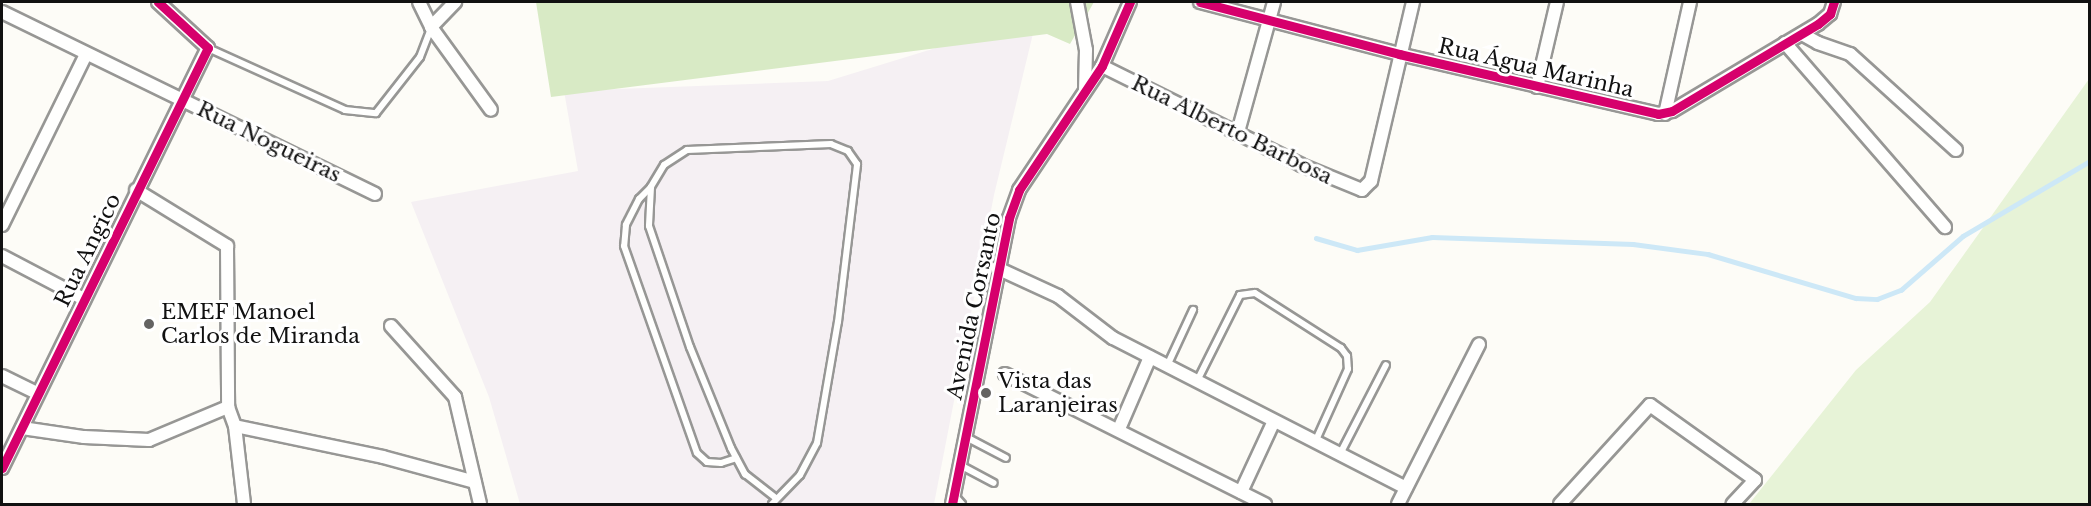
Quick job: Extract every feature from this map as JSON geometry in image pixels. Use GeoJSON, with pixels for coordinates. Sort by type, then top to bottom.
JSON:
{"type":"FeatureCollection","features":[{"type":"Feature","properties":{"kind":"street"},"geometry":{"type":"LineString","coordinates":[[158,2],[208,48]]}},
{"type":"Feature","properties":{"kind":"street"},"geometry":{"type":"LineString","coordinates":[[419,2],[431,27],[491,110]]}},
{"type":"Feature","properties":{"kind":"street"},"geometry":{"type":"LineString","coordinates":[[431,27],[455,2]]}},
{"type":"Feature","properties":{"kind":"street"},"geometry":{"type":"LineString","coordinates":[[1077,2],[1086,50],[1085,91]]}},
{"type":"Feature","properties":{"kind":"street","name":"Avenida Corsanto"},"geometry":{"type":"LineString","coordinates":[[956,501],[960,465],[997,268],[1019,190],[1102,66],[1130,2]]}},
{"type":"Feature","properties":{"kind":"street","name":"Rua Água Marinha"},"geometry":{"type":"LineString","coordinates":[[1200,2],[1399,54],[1537,87],[1665,114]]}},
{"type":"Feature","properties":{"kind":"street"},"geometry":{"type":"LineString","coordinates":[[1238,132],[1274,2]]}},
{"type":"Feature","properties":{"kind":"street"},"geometry":{"type":"LineString","coordinates":[[1399,54],[1413,2]]}},
{"type":"Feature","properties":{"kind":"street"},"geometry":{"type":"LineString","coordinates":[[1537,87],[1557,2]]}},
{"type":"Feature","properties":{"kind":"street"},"geometry":{"type":"LineString","coordinates":[[1665,114],[1690,2]]}},
{"type":"Feature","properties":{"kind":"street"},"geometry":{"type":"LineString","coordinates":[[1665,114],[1802,34],[1830,14],[1834,2]]}},
{"type":"Feature","properties":{"kind":"street","name":"Rua Nogueiras"},"geometry":{"type":"LineString","coordinates":[[2,12],[85,56],[181,99],[375,194]]}},
{"type":"Feature","properties":{"kind":"street"},"geometry":{"type":"LineString","coordinates":[[1802,34],[1818,43],[1850,54],[1956,150]]}},
{"type":"Feature","properties":{"kind":"street"},"geometry":{"type":"LineString","coordinates":[[1785,43],[1946,226]]}},
{"type":"Feature","properties":{"kind":"street","name":"Rua Angico"},"geometry":{"type":"LineString","coordinates":[[2,468],[136,190],[208,48]]}},
{"type":"Feature","properties":{"kind":"street","name":"Rua Alberto Barbosa"},"geometry":{"type":"LineString","coordinates":[[1102,66],[1301,165],[1362,190],[1371,181],[1399,54]]}},
{"type":"Feature","properties":{"kind":"street"},"geometry":{"type":"LineString","coordinates":[[2,225],[85,56]]}},
{"type":"Feature","properties":{"kind":"street"},"geometry":{"type":"LineString","coordinates":[[136,190],[224,242],[230,262],[228,407],[235,426],[244,504]]}},
{"type":"Feature","properties":{"kind":"street"},"geometry":{"type":"LineString","coordinates":[[2,255],[84,299]]}},
{"type":"Feature","properties":{"kind":"street"},"geometry":{"type":"LineString","coordinates":[[997,268],[1058,296],[1113,338],[1406,488]]}},
{"type":"Feature","properties":{"kind":"street"},"geometry":{"type":"LineString","coordinates":[[391,326],[454,397],[480,504]]}},
{"type":"Feature","properties":{"kind":"street"},"geometry":{"type":"LineString","coordinates":[[1398,504],[1479,344]]}},
{"type":"Feature","properties":{"kind":"street"},"geometry":{"type":"LineString","coordinates":[[1119,429],[1150,357]]}},
{"type":"Feature","properties":{"kind":"street"},"geometry":{"type":"LineString","coordinates":[[1005,374],[1265,504]]}},
{"type":"Feature","properties":{"kind":"street"},"geometry":{"type":"LineString","coordinates":[[2,376],[37,393]]}},
{"type":"Feature","properties":{"kind":"street"},"geometry":{"type":"LineString","coordinates":[[1560,504],[1650,405],[1755,480],[1733,504]]}},
{"type":"Feature","properties":{"kind":"street"},"geometry":{"type":"LineString","coordinates":[[22,428],[84,437],[149,440],[228,407]]}},
{"type":"Feature","properties":{"kind":"street"},"geometry":{"type":"LineString","coordinates":[[1241,492],[1274,421]]}},
{"type":"Feature","properties":{"kind":"street"},"geometry":{"type":"LineString","coordinates":[[235,426],[383,457],[475,482]]}},
{"type":"Feature","properties":{"kind":"lane"},"geometry":{"type":"LineString","coordinates":[[208,48],[345,111],[376,113],[420,57],[431,27]]}},
{"type":"Feature","properties":{"kind":"lane"},"geometry":{"type":"LineString","coordinates":[[736,458],[721,463],[707,462],[697,453],[624,246],[626,225],[639,199],[651,187],[664,165],[687,150],[831,144],[848,151],[857,164],[839,310],[817,444],[800,476],[772,504]]}},
{"type":"Feature","properties":{"kind":"lane"},"geometry":{"type":"LineString","coordinates":[[651,187],[649,225],[690,347],[736,458],[745,474],[776,498]]}},
{"type":"Feature","properties":{"kind":"lane"},"geometry":{"type":"LineString","coordinates":[[1197,381],[1240,296],[1255,293],[1341,348],[1347,356],[1348,369],[1315,442]]}},
{"type":"Feature","properties":{"kind":"lane"},"geometry":{"type":"LineString","coordinates":[[1167,366],[1193,310]]}},
{"type":"Feature","properties":{"kind":"lane"},"geometry":{"type":"LineString","coordinates":[[1340,454],[1386,365]]}},
{"type":"Feature","properties":{"kind":"lane"},"geometry":{"type":"LineString","coordinates":[[966,437],[1006,459]]}},
{"type":"Feature","properties":{"kind":"lane"},"geometry":{"type":"LineString","coordinates":[[960,465],[994,483]]}},
{"type":"Feature","properties":{"kind":"shaded area"},"geometry":{"type":"Polygon","coordinates":[[[1037,17],[994,195],[934,504],[520,504],[489,397],[411,202],[578,171],[564,91],[828,81],[1037,17]]]}},
{"type":"Feature","properties":{"kind":"green space"},"geometry":{"type":"Polygon","coordinates":[[[536,2],[1094,2],[1070,44],[1047,34],[551,97],[536,2]]]}},
{"type":"Feature","properties":{"kind":"green space"},"geometry":{"type":"Polygon","coordinates":[[[2089,79],[2089,504],[1749,504],[1856,370],[1930,302],[2089,79]]]}},
{"type":"Feature","properties":{"kind":"waterway"},"geometry":{"type":"LineString","coordinates":[[1316,238],[1357,250],[1432,237],[1633,244],[1708,254],[1856,298],[1877,299],[1901,290],[1963,236],[2090,161]]}},
{"type":"Feature","properties":{"kind":"cycle path"},"geometry":{"type":"LineString","coordinates":[[2,468],[208,48],[158,2]]}},
{"type":"Feature","properties":{"kind":"cycle path"},"geometry":{"type":"LineString","coordinates":[[952,504],[1009,218],[1019,190],[1102,66],[1130,2]]}},
{"type":"Feature","properties":{"kind":"cycle path"},"geometry":{"type":"LineString","coordinates":[[1200,2],[1399,54],[1658,114],[1672,111],[1818,24],[1830,14],[1834,2]]}},
{"type":"Feature","properties":{"kind":"place","name":"EMEF Manoel Carlos de Miranda"},"geometry":{"type":"Point","coordinates":[149,324]}},
{"type":"Feature","properties":{"kind":"place","name":"Vista das Laranjeiras"},"geometry":{"type":"Point","coordinates":[986,393]}}]}
